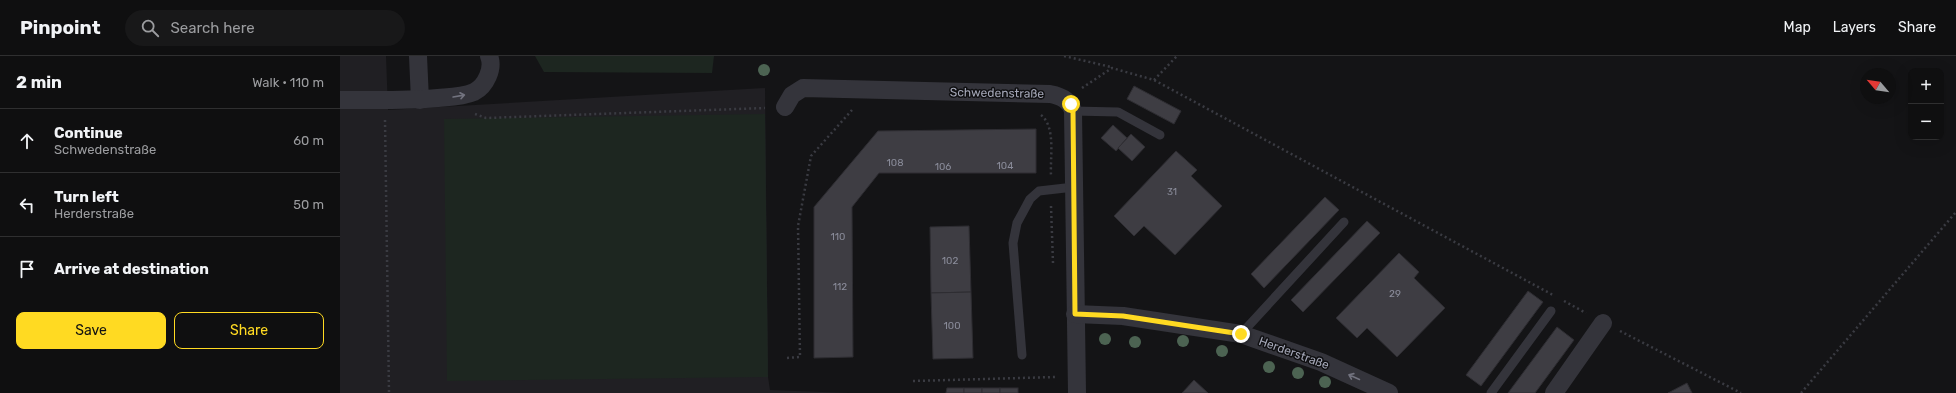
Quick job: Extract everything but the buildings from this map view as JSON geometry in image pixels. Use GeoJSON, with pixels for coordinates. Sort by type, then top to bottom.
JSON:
{"type":"FeatureCollection","features":[{"type":"Feature","properties":{"kind":"street"},"geometry":{"type":"LineString","coordinates":[[418,56],[420,100]]}},
{"type":"Feature","properties":{"kind":"street"},"geometry":{"type":"LineString","coordinates":[[340,100],[420,100],[460,96],[475,92],[484,83],[491,71],[489,56]]}},
{"type":"Feature","properties":{"kind":"street","name":"Schwedenstraße"},"geometry":{"type":"LineString","coordinates":[[784,107],[792,95],[803,88],[1050,94],[1069,105]]}},
{"type":"Feature","properties":{"kind":"street"},"geometry":{"type":"LineString","coordinates":[[1069,105],[1074,187],[1077,385]]}},
{"type":"Feature","properties":{"kind":"street","name":"Herderstraße"},"geometry":{"type":"LineString","coordinates":[[1075,314],[1123,316],[1241,334],[1321,362],[1389,393]]}},
{"type":"Feature","properties":{"kind":"street"},"geometry":{"type":"LineString","coordinates":[[1554,393],[1603,323]]}},
{"type":"Feature","properties":{"kind":"lane"},"geometry":{"type":"LineString","coordinates":[[1069,105],[1118,112],[1160,135]]}},
{"type":"Feature","properties":{"kind":"lane"},"geometry":{"type":"LineString","coordinates":[[1022,355],[1013,243],[1017,223],[1030,199],[1040,191],[1051,188],[1074,187]]}},
{"type":"Feature","properties":{"kind":"lane"},"geometry":{"type":"LineString","coordinates":[[1241,334],[1344,222]]}},
{"type":"Feature","properties":{"kind":"lane"},"geometry":{"type":"LineString","coordinates":[[1491,393],[1551,311]]}},
{"type":"Feature","properties":{"kind":"path"},"geometry":{"type":"LineString","coordinates":[[1064,56],[1154,80],[1555,296]]}},
{"type":"Feature","properties":{"kind":"path"},"geometry":{"type":"LineString","coordinates":[[1154,80],[1177,56]]}},
{"type":"Feature","properties":{"kind":"path"},"geometry":{"type":"LineString","coordinates":[[1069,105],[1112,68]]}},
{"type":"Feature","properties":{"kind":"path"},"geometry":{"type":"LineString","coordinates":[[383,100],[389,393]]}},
{"type":"Feature","properties":{"kind":"path"},"geometry":{"type":"LineString","coordinates":[[472,114],[486,118],[784,107]]}},
{"type":"Feature","properties":{"kind":"path"},"geometry":{"type":"LineString","coordinates":[[787,358],[800,357],[798,226],[811,156],[855,107]]}},
{"type":"Feature","properties":{"kind":"path"},"geometry":{"type":"LineString","coordinates":[[1039,114],[1045,118],[1050,129],[1053,267]]}},
{"type":"Feature","properties":{"kind":"path"},"geometry":{"type":"LineString","coordinates":[[1801,393],[1956,212]]}},
{"type":"Feature","properties":{"kind":"path"},"geometry":{"type":"LineString","coordinates":[[1562,300],[1603,323],[1741,393]]}},
{"type":"Feature","properties":{"kind":"path"},"geometry":{"type":"LineString","coordinates":[[1055,369],[1055,382]]}},
{"type":"Feature","properties":{"kind":"path"},"geometry":{"type":"LineString","coordinates":[[913,381],[1055,377],[1077,385]]}},
{"type":"Feature","properties":{"kind":"shaded area"},"geometry":{"type":"Polygon","coordinates":[[[340,56],[386,56],[388,110],[765,88],[768,377],[770,390],[849,393],[340,393],[340,56]]]}},
{"type":"Feature","properties":{"kind":"shaded area"},"geometry":{"type":"Polygon","coordinates":[[[535,56],[714,56],[712,73],[544,72],[535,56]]]}},
{"type":"Feature","properties":{"kind":"shaded area"},"geometry":{"type":"Polygon","coordinates":[[[765,114],[768,377],[447,381],[444,119],[765,114]]]}},
{"type":"Feature","properties":{"kind":"route"},"geometry":{"type":"LineString","coordinates":[[1071,104],[1073,111],[1075,314],[1123,316],[1241,334]]}}]}
